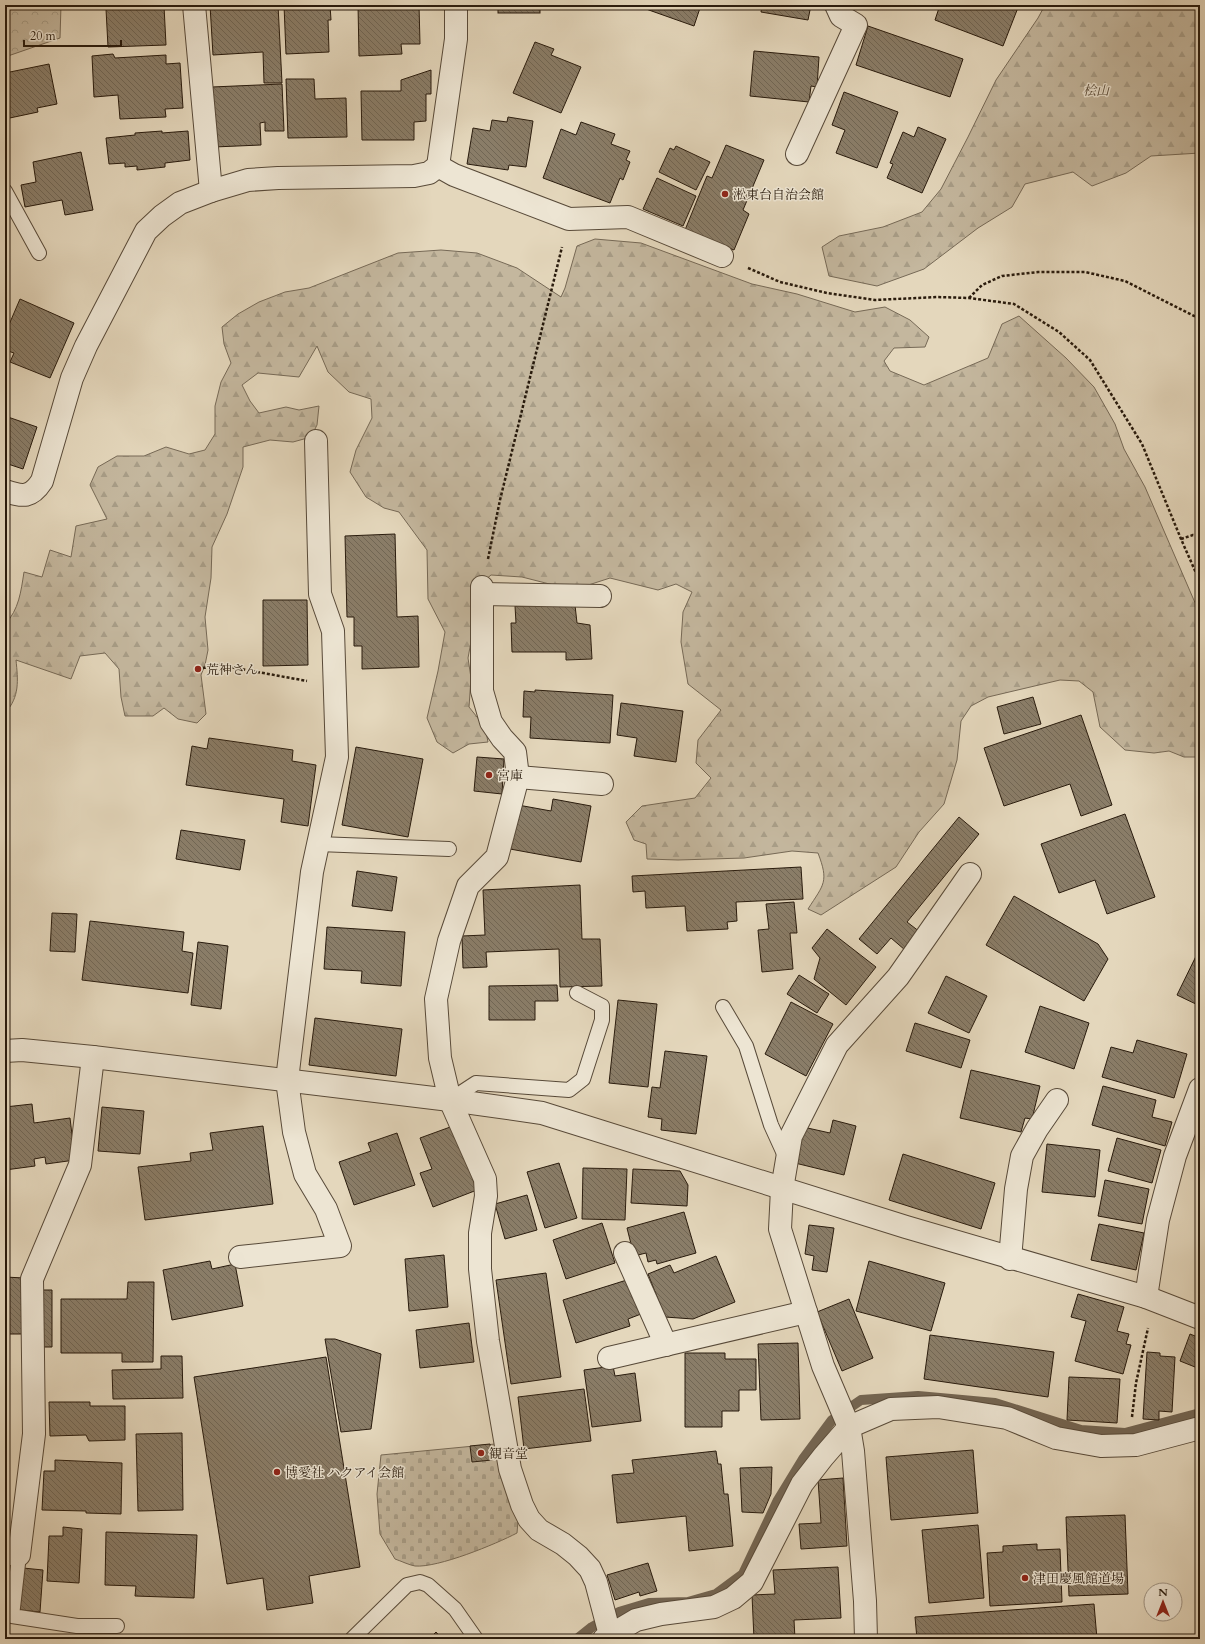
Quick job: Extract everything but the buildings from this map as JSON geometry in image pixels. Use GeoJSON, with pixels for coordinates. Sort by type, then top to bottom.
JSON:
{"type":"FeatureCollection","features":[{"type":"Feature","properties":{"kind":"street"},"geometry":{"type":"LineString","coordinates":[[194,5],[211,191]]}},
{"type":"Feature","properties":{"kind":"street"},"geometry":{"type":"LineString","coordinates":[[5,491],[18,496],[29,494],[37,489],[42,481],[72,378],[86,346],[146,231],[162,216],[180,203],[211,191],[248,180],[278,178],[414,176],[429,173],[438,166],[456,39],[456,5]]}},
{"type":"Feature","properties":{"kind":"street"},"geometry":{"type":"LineString","coordinates":[[797,154],[856,15],[842,16],[836,5]]}},
{"type":"Feature","properties":{"kind":"street"},"geometry":{"type":"LineString","coordinates":[[438,166],[454,175],[569,219],[628,217],[722,256]]}},
{"type":"Feature","properties":{"kind":"street"},"geometry":{"type":"LineString","coordinates":[[240,1257],[340,1246],[326,1208],[304,1174],[294,1132],[287,1080],[312,872],[337,757],[336,686],[333,631],[320,594],[316,441]]}},
{"type":"Feature","properties":{"kind":"street"},"geometry":{"type":"LineString","coordinates":[[600,596],[482,590],[482,691],[491,722],[502,738],[515,752],[518,777],[497,857],[468,886],[449,941],[436,999],[440,1058],[450,1100],[484,1179],[486,1196],[480,1233],[480,1269],[488,1341],[510,1469],[522,1505],[529,1519],[539,1530],[563,1544],[590,1568],[596,1582],[606,1628],[661,1614],[714,1608],[733,1598],[752,1582],[802,1484],[845,1417],[891,1408],[938,1408],[1007,1418],[1056,1438],[1101,1446],[1136,1445],[1200,1428]]}},
{"type":"Feature","properties":{"kind":"street"},"geometry":{"type":"LineString","coordinates":[[518,777],[602,784]]}},
{"type":"Feature","properties":{"kind":"street"},"geometry":{"type":"LineString","coordinates":[[866,1639],[865,1601],[853,1451],[845,1417],[823,1366],[780,1228],[782,1189],[792,1136],[837,1045],[898,977],[970,874]]}},
{"type":"Feature","properties":{"kind":"street"},"geometry":{"type":"LineString","coordinates":[[5,1051],[22,1050],[93,1057],[450,1100],[542,1113],[1010,1259],[1150,1299],[1200,1318]]}},
{"type":"Feature","properties":{"kind":"street"},"geometry":{"type":"LineString","coordinates":[[12,1554],[34,1434],[32,1279],[80,1165],[93,1057]]}},
{"type":"Feature","properties":{"kind":"street"},"geometry":{"type":"LineString","coordinates":[[1150,1299],[1158,1220],[1175,1156],[1200,1089]]}},
{"type":"Feature","properties":{"kind":"street"},"geometry":{"type":"LineString","coordinates":[[1010,1259],[1016,1189],[1022,1156],[1037,1128],[1057,1100]]}},
{"type":"Feature","properties":{"kind":"street"},"geometry":{"type":"LineString","coordinates":[[625,1253],[666,1345]]}},
{"type":"Feature","properties":{"kind":"street"},"geometry":{"type":"LineString","coordinates":[[609,1358],[806,1312]]}},
{"type":"Feature","properties":{"kind":"lane"},"geometry":{"type":"LineString","coordinates":[[5,191],[39,253]]}},
{"type":"Feature","properties":{"kind":"lane"},"geometry":{"type":"LineString","coordinates":[[318,844],[449,849]]}},
{"type":"Feature","properties":{"kind":"lane"},"geometry":{"type":"LineString","coordinates":[[450,1100],[476,1083],[569,1090],[583,1079],[602,1020],[602,1006],[576,993]]}},
{"type":"Feature","properties":{"kind":"lane"},"geometry":{"type":"LineString","coordinates":[[723,1008],[746,1046],[771,1125],[788,1160]]}},
{"type":"Feature","properties":{"kind":"lane"},"geometry":{"type":"LineString","coordinates":[[12,1554],[12,1616],[77,1626],[117,1626]]}},
{"type":"Feature","properties":{"kind":"lane"},"geometry":{"type":"LineString","coordinates":[[352,1639],[407,1585],[420,1582],[428,1585],[455,1609],[476,1639]]}},
{"type":"Feature","properties":{"kind":"path"},"geometry":{"type":"LineString","coordinates":[[482,590],[500,500],[569,219]]}},
{"type":"Feature","properties":{"kind":"path"},"geometry":{"type":"LineString","coordinates":[[722,256],[780,282],[827,293],[875,300],[937,297],[969,298],[1014,304],[1059,332],[1090,360],[1142,444],[1200,582]]}},
{"type":"Feature","properties":{"kind":"path"},"geometry":{"type":"LineString","coordinates":[[969,298],[982,285],[1002,276],[1038,272],[1085,272],[1124,281],[1200,319]]}},
{"type":"Feature","properties":{"kind":"path"},"geometry":{"type":"LineString","coordinates":[[1181,539],[1193,535],[1200,536]]}},
{"type":"Feature","properties":{"kind":"path"},"geometry":{"type":"LineString","coordinates":[[198,669],[219,665],[336,686]]}},
{"type":"Feature","properties":{"kind":"path"},"geometry":{"type":"LineString","coordinates":[[1132,1421],[1136,1383],[1150,1299]]}},
{"type":"Feature","properties":{"kind":"green space"},"geometry":{"type":"Polygon","coordinates":[[[5,5],[61,5],[60,38],[5,57],[5,5]]]}},
{"type":"Feature","properties":{"kind":"green space","name":"桧山"},"geometry":{"type":"Polygon","coordinates":[[[1045,5],[1200,5],[1200,153],[1151,156],[1126,173],[1092,186],[1073,172],[1025,184],[1012,207],[978,228],[924,269],[877,286],[829,276],[822,247],[839,236],[883,227],[922,212],[941,189],[996,80],[1038,18],[1045,5]]]}},
{"type":"Feature","properties":{"kind":"green space"},"geometry":{"type":"Polygon","coordinates":[[[595,239],[641,243],[752,284],[797,294],[855,312],[885,307],[910,320],[929,337],[925,347],[894,348],[884,361],[890,371],[924,385],[988,358],[1002,324],[1019,316],[1066,358],[1094,387],[1115,424],[1124,449],[1145,487],[1200,612],[1200,699],[1196,703],[1200,718],[1200,757],[1184,757],[1169,751],[1154,753],[1125,750],[1100,727],[1093,692],[1079,681],[1060,680],[988,697],[971,706],[961,721],[957,760],[944,804],[919,832],[896,867],[821,915],[808,909],[821,888],[824,877],[818,853],[792,851],[744,858],[678,860],[647,859],[646,844],[634,840],[626,822],[642,806],[695,798],[711,778],[696,763],[698,740],[721,710],[688,684],[681,642],[683,612],[692,592],[676,584],[658,590],[610,578],[573,590],[522,577],[491,575],[472,591],[477,609],[468,658],[471,678],[469,707],[485,727],[488,742],[469,744],[453,753],[437,742],[427,718],[445,632],[428,599],[427,550],[399,512],[384,508],[366,497],[350,472],[356,450],[372,418],[371,399],[349,392],[328,372],[317,346],[299,377],[258,373],[242,385],[250,401],[259,413],[286,407],[299,410],[319,406],[317,425],[311,437],[293,442],[270,440],[243,447],[243,467],[227,514],[212,547],[211,578],[205,617],[208,650],[201,675],[206,714],[197,723],[178,719],[164,708],[153,716],[125,716],[121,697],[119,669],[105,653],[80,656],[71,679],[16,660],[16,694],[10,707],[5,713],[5,624],[10,619],[16,606],[24,572],[42,577],[50,550],[71,557],[76,526],[107,519],[90,485],[98,467],[117,456],[144,456],[166,447],[189,454],[205,450],[215,434],[215,406],[221,382],[231,363],[224,344],[222,327],[238,314],[259,302],[285,292],[309,288],[398,253],[441,250],[477,253],[517,268],[561,297],[577,246],[595,239]]]}},
{"type":"Feature","properties":{"kind":"green space"},"geometry":{"type":"Polygon","coordinates":[[[495,1444],[518,1521],[517,1533],[482,1549],[425,1566],[415,1566],[395,1559],[380,1534],[377,1494],[381,1455],[495,1444]]]}},
{"type":"Feature","properties":{"kind":"waterway"},"geometry":{"type":"LineString","coordinates":[[577,1639],[592,1627],[619,1612],[649,1603],[688,1602],[716,1594],[743,1574],[778,1500],[803,1459],[832,1420],[861,1400],[918,1396],[995,1403],[1081,1430],[1125,1433],[1200,1413]]}},
{"type":"Feature","properties":{"kind":"place","name":"淞東台自治会館"},"geometry":{"type":"Point","coordinates":[725,194]}},
{"type":"Feature","properties":{"kind":"place","name":"荒神さん"},"geometry":{"type":"Point","coordinates":[198,669]}},
{"type":"Feature","properties":{"kind":"place","name":"宮庫"},"geometry":{"type":"Point","coordinates":[489,775]}},
{"type":"Feature","properties":{"kind":"place","name":"観音堂"},"geometry":{"type":"Point","coordinates":[481,1453]}},
{"type":"Feature","properties":{"kind":"place","name":"博愛社 ハクアイ会館"},"geometry":{"type":"Point","coordinates":[277,1472]}},
{"type":"Feature","properties":{"kind":"place","name":"津田慶風館道場"},"geometry":{"type":"Point","coordinates":[1025,1578]}}]}
